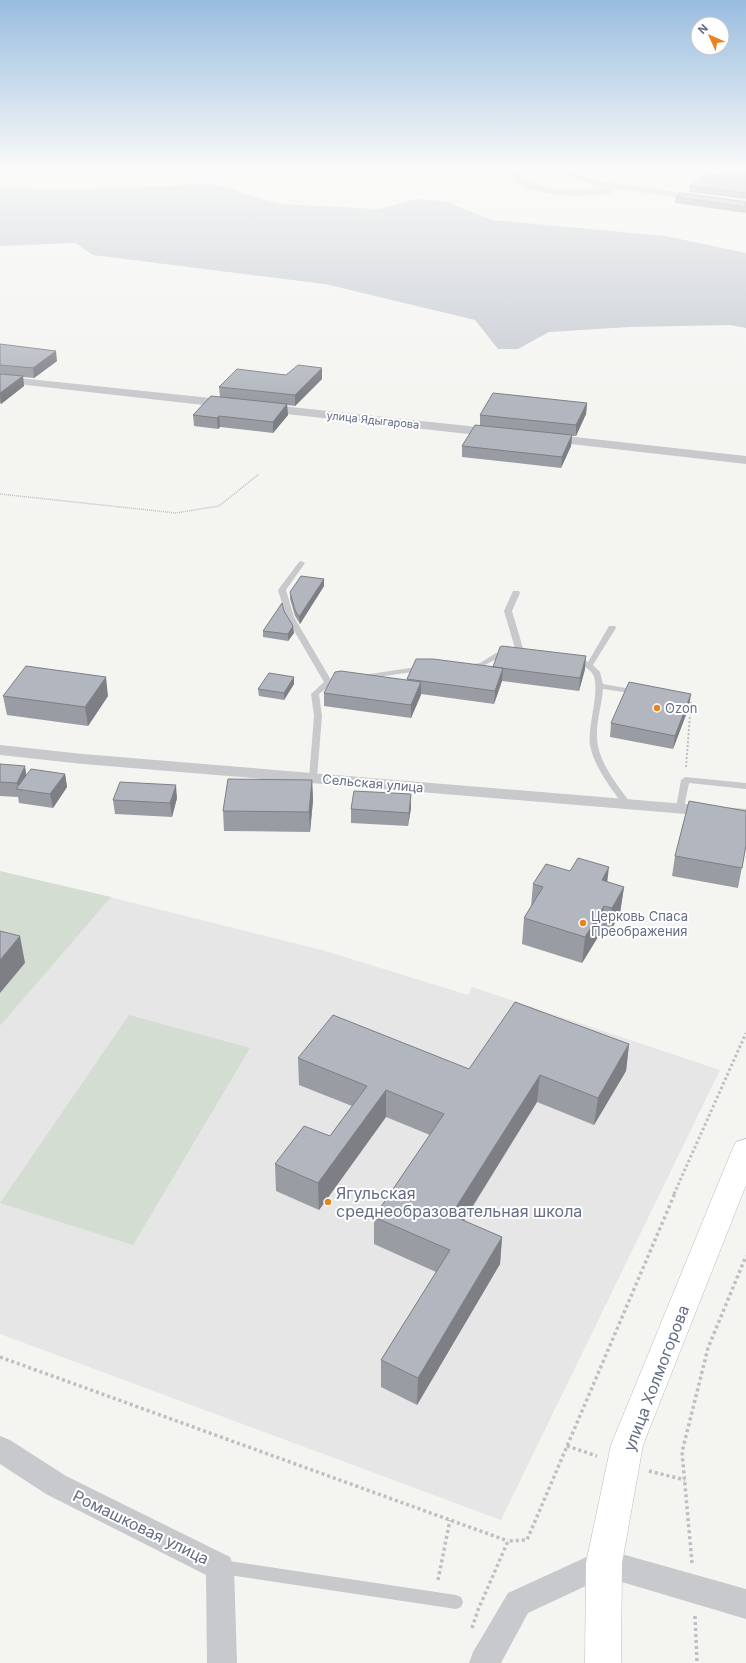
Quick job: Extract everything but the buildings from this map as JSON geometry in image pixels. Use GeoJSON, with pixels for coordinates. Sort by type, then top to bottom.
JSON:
{"type":"FeatureCollection","features":[{"type":"Feature","properties":{"kind":"street"},"geometry":{"type":"LineString","coordinates":[[0,379],[238,405]]}},
{"type":"Feature","properties":{"kind":"street","name":"улица Ядыгарова"},"geometry":{"type":"LineString","coordinates":[[254,407],[508,434]]}},
{"type":"Feature","properties":{"kind":"street"},"geometry":{"type":"LineString","coordinates":[[540,438],[746,460]]}},
{"type":"Feature","properties":{"kind":"street","name":"Сельская улица"},"geometry":{"type":"LineString","coordinates":[[0,750],[83,759],[746,814]]}},
{"type":"Feature","properties":{"kind":"street","name":"улица Холмогорова"},"geometry":{"type":"LineString","coordinates":[[603,1663],[604,1563],[627,1445],[746,1150]]}},
{"type":"Feature","properties":{"kind":"street","name":"Ромашковая улица"},"geometry":{"type":"LineString","coordinates":[[0,1450],[56,1485],[220,1567],[222,1663]]}},
{"type":"Feature","properties":{"kind":"street"},"geometry":{"type":"LineString","coordinates":[[484,1663],[518,1603],[604,1563],[746,1604]]}},
{"type":"Feature","properties":{"kind":"lane"},"geometry":{"type":"LineString","coordinates":[[301,563],[282,590],[290,617],[328,682]]}},
{"type":"Feature","properties":{"kind":"lane"},"geometry":{"type":"LineString","coordinates":[[460,667],[482,665],[499,655],[525,655],[508,611],[516,593]]}},
{"type":"Feature","properties":{"kind":"lane"},"geometry":{"type":"LineString","coordinates":[[589,666],[612,628]]}},
{"type":"Feature","properties":{"kind":"lane"},"geometry":{"type":"LineString","coordinates":[[568,658],[575,659],[589,666],[597,673],[599,686],[593,740],[601,767],[627,804]]}},
{"type":"Feature","properties":{"kind":"lane"},"geometry":{"type":"LineString","coordinates":[[313,778],[318,716],[316,694],[322,686],[328,682],[412,669],[436,668]]}},
{"type":"Feature","properties":{"kind":"lane"},"geometry":{"type":"LineString","coordinates":[[599,686],[645,694]]}},
{"type":"Feature","properties":{"kind":"lane"},"geometry":{"type":"LineString","coordinates":[[680,808],[685,780],[746,786]]}},
{"type":"Feature","properties":{"kind":"lane"},"geometry":{"type":"LineString","coordinates":[[220,1567],[456,1602]]}},
{"type":"Feature","properties":{"kind":"path"},"geometry":{"type":"LineString","coordinates":[[0,494],[176,513],[219,506],[259,474]]}},
{"type":"Feature","properties":{"kind":"path"},"geometry":{"type":"LineString","coordinates":[[685,780],[691,702]]}},
{"type":"Feature","properties":{"kind":"path"},"geometry":{"type":"LineString","coordinates":[[0,1357],[508,1541],[527,1540],[656,1235],[746,1033]]}},
{"type":"Feature","properties":{"kind":"path"},"geometry":{"type":"LineString","coordinates":[[697,1663],[695,1589],[682,1452],[708,1348],[746,1256]]}},
{"type":"Feature","properties":{"kind":"path"},"geometry":{"type":"LineString","coordinates":[[435,1599],[450,1520]]}},
{"type":"Feature","properties":{"kind":"path"},"geometry":{"type":"LineString","coordinates":[[470,1633],[478,1610],[508,1541]]}},
{"type":"Feature","properties":{"kind":"shaded area"},"geometry":{"type":"Polygon","coordinates":[[[79,246],[711,246],[746,253],[746,328],[730,325],[629,327],[549,332],[518,349],[498,349],[475,320],[325,284],[93,255],[79,246]]]}},
{"type":"Feature","properties":{"kind":"shaded area"},"geometry":{"type":"Polygon","coordinates":[[[0,871],[111,897],[0,1026],[0,871]]]}},
{"type":"Feature","properties":{"kind":"shaded area","name":"Ягульская среднеобразовательная школа"},"geometry":{"type":"Polygon","coordinates":[[[110,897],[322,950],[468,995],[472,987],[720,1070],[501,1520],[0,1334],[0,1026],[110,897]]]}},
{"type":"Feature","properties":{"kind":"shaded area"},"geometry":{"type":"Polygon","coordinates":[[[129,1015],[250,1048],[133,1245],[0,1203],[129,1015]]]}},
{"type":"Feature","properties":{"kind":"place","name":"Ozon"},"geometry":{"type":"Point","coordinates":[657,708]}},
{"type":"Feature","properties":{"kind":"place","name":"Церковь Спаса Преображения"},"geometry":{"type":"Point","coordinates":[583,923]}},
{"type":"Feature","properties":{"kind":"place","name":"Ягульская среднеобразовательная школа"},"geometry":{"type":"Point","coordinates":[328,1202]}}]}
